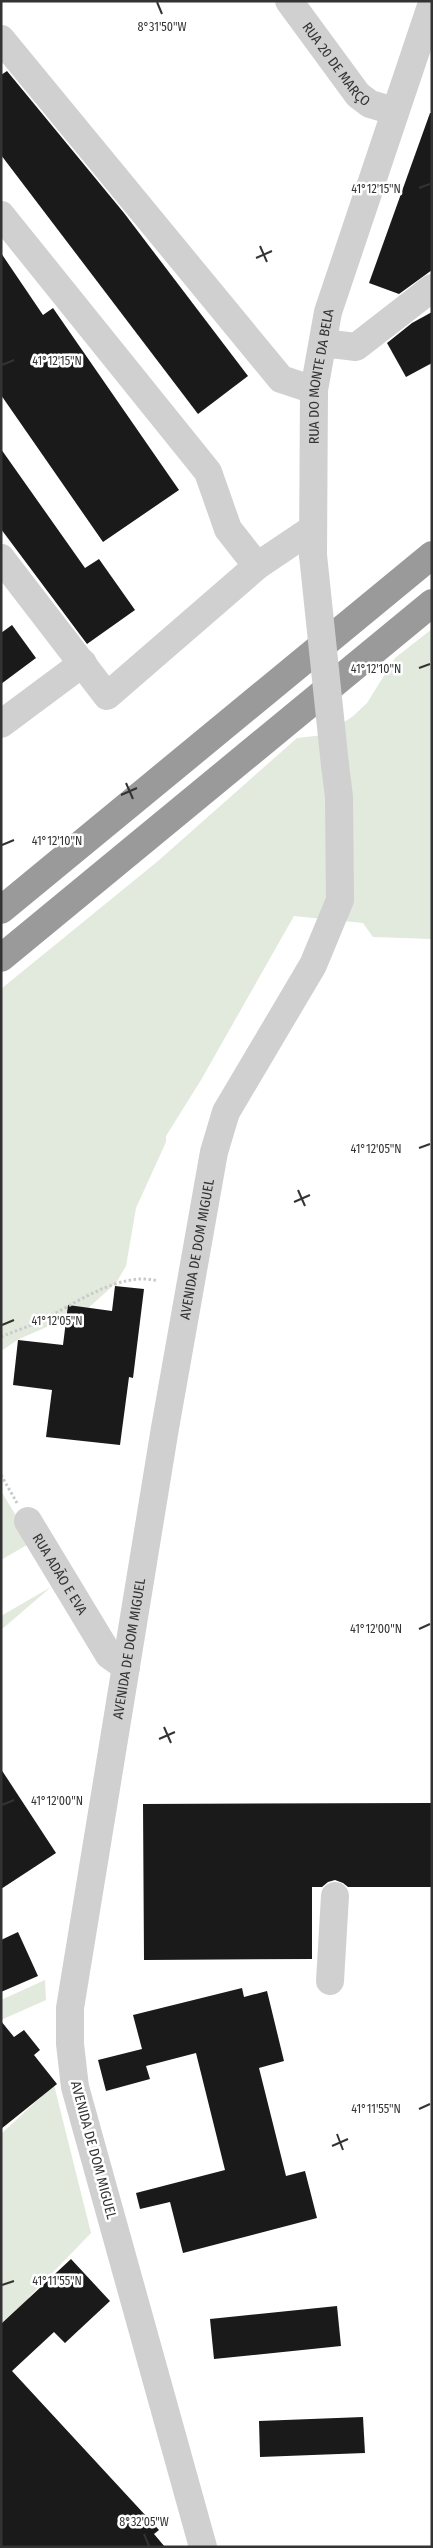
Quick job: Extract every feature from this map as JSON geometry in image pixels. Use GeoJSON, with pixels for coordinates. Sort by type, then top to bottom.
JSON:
{"type":"FeatureCollection","features":[{"type":"Feature","properties":{"kind":"highway"},"geometry":{"type":"LineString","coordinates":[[1,910],[432,555]]}},
{"type":"Feature","properties":{"kind":"highway"},"geometry":{"type":"LineString","coordinates":[[1,958],[432,603]]}},
{"type":"Feature","properties":{"kind":"street","name":"RUA 20 DE MARÇO"},"geometry":{"type":"LineString","coordinates":[[289,1],[358,95],[370,104],[394,111]]}},
{"type":"Feature","properties":{"kind":"street","name":"RUA DO MONTE DA BELA"},"geometry":{"type":"LineString","coordinates":[[335,765],[312,542],[314,390],[328,312],[394,111],[432,4]]}},
{"type":"Feature","properties":{"kind":"street"},"geometry":{"type":"LineString","coordinates":[[1,39],[281,379],[314,390]]}},
{"type":"Feature","properties":{"kind":"street"},"geometry":{"type":"LineString","coordinates":[[1,215],[208,472],[228,529],[257,566]]}},
{"type":"Feature","properties":{"kind":"street"},"geometry":{"type":"LineString","coordinates":[[323,343],[356,347],[432,288]]}},
{"type":"Feature","properties":{"kind":"street"},"geometry":{"type":"LineString","coordinates":[[1,558],[107,696],[257,566],[312,542]]}},
{"type":"Feature","properties":{"kind":"street"},"geometry":{"type":"LineString","coordinates":[[1,724],[83,663]]}},
{"type":"Feature","properties":{"kind":"street","name":"AVENIDA DE DOM MIGUEL"},"geometry":{"type":"LineString","coordinates":[[203,2547],[75,2087],[70,2044],[70,2008],[214,1152],[226,1112],[313,966],[340,900],[339,797],[335,765]]}},
{"type":"Feature","properties":{"kind":"street","name":"RUA ADÃO E EVA"},"geometry":{"type":"LineString","coordinates":[[28,1521],[109,1655],[126,1667]]}},
{"type":"Feature","properties":{"kind":"street"},"geometry":{"type":"LineString","coordinates":[[330,1982],[335,1896]]}},
{"type":"Feature","properties":{"kind":"path"},"geometry":{"type":"LineString","coordinates":[[1,1337],[40,1321],[107,1287],[145,1277],[158,1281]]}},
{"type":"Feature","properties":{"kind":"path","name":"RUA ADÃO E EVA"},"geometry":{"type":"LineString","coordinates":[[1,1475],[28,1521]]}},
{"type":"Feature","properties":{"kind":"shaded area"},"geometry":{"type":"Polygon","coordinates":[[[432,629],[432,939],[373,937],[363,923],[294,916],[201,1080],[166,1136],[166,1142],[136,1208],[126,1266],[116,1283],[86,1310],[19,1339],[1,1351],[1,989],[158,861],[297,738],[324,735],[352,717],[367,703],[395,658],[432,629]]]}},
{"type":"Feature","properties":{"kind":"shaded area"},"geometry":{"type":"Polygon","coordinates":[[[1,1491],[32,1542],[1,1560],[1,1491]]]}},
{"type":"Feature","properties":{"kind":"shaded area"},"geometry":{"type":"Polygon","coordinates":[[[51,1587],[1,1630],[1,1616],[51,1587]]]}},
{"type":"Feature","properties":{"kind":"shaded area"},"geometry":{"type":"Polygon","coordinates":[[[45,1980],[46,2000],[1,2020],[1,2000],[45,1980]]]}},
{"type":"Feature","properties":{"kind":"shaded area"},"geometry":{"type":"Polygon","coordinates":[[[54,2085],[91,2233],[29,2297],[23,2310],[1,2333],[1,2134],[54,2085]]]}},
{"type":"Feature","properties":{"kind":"building"},"geometry":{"type":"Polygon","coordinates":[[[7,71],[124,213],[248,376],[198,414],[1,155],[1,75],[7,71]]]}},
{"type":"Feature","properties":{"kind":"building"},"geometry":{"type":"Polygon","coordinates":[[[430,113],[432,113],[432,270],[399,294],[369,283],[430,113]]]}},
{"type":"Feature","properties":{"kind":"building"},"geometry":{"type":"Polygon","coordinates":[[[1,253],[43,315],[53,308],[179,490],[103,542],[1,395],[1,253]]]}},
{"type":"Feature","properties":{"kind":"building"},"geometry":{"type":"Polygon","coordinates":[[[432,312],[432,363],[406,377],[387,343],[412,323],[432,312]]]}},
{"type":"Feature","properties":{"kind":"building"},"geometry":{"type":"Polygon","coordinates":[[[1,449],[85,568],[99,559],[135,610],[87,644],[1,529],[1,449]]]}},
{"type":"Feature","properties":{"kind":"building"},"geometry":{"type":"Polygon","coordinates":[[[12,625],[36,658],[1,684],[1,633],[12,625]]]}},
{"type":"Feature","properties":{"kind":"building"},"geometry":{"type":"Polygon","coordinates":[[[115,1286],[144,1289],[133,1378],[129,1377],[120,1445],[46,1437],[52,1390],[13,1385],[18,1340],[63,1345],[68,1305],[112,1311],[115,1286]]]}},
{"type":"Feature","properties":{"kind":"building"},"geometry":{"type":"Polygon","coordinates":[[[1,1769],[56,1853],[1,1889],[1,1769]]]}},
{"type":"Feature","properties":{"kind":"building"},"geometry":{"type":"Polygon","coordinates":[[[432,1803],[432,1887],[348,1887],[335,1880],[328,1882],[322,1887],[312,1887],[312,1959],[144,1960],[143,1804],[432,1803]]]}},
{"type":"Feature","properties":{"kind":"building"},"geometry":{"type":"Polygon","coordinates":[[[18,1932],[38,1976],[1,1992],[1,1940],[18,1932]]]}},
{"type":"Feature","properties":{"kind":"building"},"geometry":{"type":"Polygon","coordinates":[[[242,1988],[244,1997],[267,1991],[284,2061],[259,2068],[286,2176],[305,2171],[317,2218],[183,2253],[170,2202],[140,2209],[136,2193],[225,2170],[196,2053],[146,2066],[150,2079],[106,2091],[98,2060],[142,2049],[133,2015],[242,1988]]]}},
{"type":"Feature","properties":{"kind":"building"},"geometry":{"type":"Polygon","coordinates":[[[1,2021],[14,2037],[24,2030],[40,2050],[34,2055],[57,2084],[1,2129],[1,2021]]]}},
{"type":"Feature","properties":{"kind":"building"},"geometry":{"type":"Polygon","coordinates":[[[71,2259],[110,2301],[65,2343],[54,2332],[12,2371],[159,2530],[154,2534],[165,2547],[1,2547],[1,2324],[71,2259]]]}},
{"type":"Feature","properties":{"kind":"building"},"geometry":{"type":"Polygon","coordinates":[[[337,2306],[341,2346],[214,2359],[210,2319],[337,2306]]]}},
{"type":"Feature","properties":{"kind":"building"},"geometry":{"type":"Polygon","coordinates":[[[363,2417],[365,2453],[260,2457],[259,2421],[363,2417]]]}}]}
